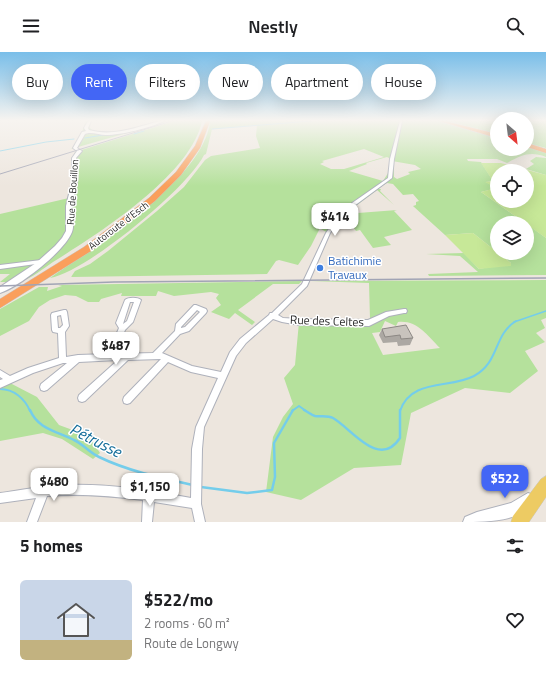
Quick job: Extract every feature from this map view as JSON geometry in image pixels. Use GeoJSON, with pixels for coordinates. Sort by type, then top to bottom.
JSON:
{"type":"FeatureCollection","features":[{"type":"Feature","properties":{"kind":"highway","name":"Autoroute d'Esch"},"geometry":{"type":"LineString","coordinates":[[0,297],[84,245],[154,191],[186,158],[196,143]]}},
{"type":"Feature","properties":{"kind":"highway","name":"Autoroute d'Esch"},"geometry":{"type":"LineString","coordinates":[[0,304],[89,247],[149,202],[174,178],[190,159],[200,143]]}},
{"type":"Feature","properties":{"kind":"highway"},"geometry":{"type":"LineString","coordinates":[[534,147],[546,150]]}},
{"type":"Feature","properties":{"kind":"main road"},"geometry":{"type":"LineString","coordinates":[[519,522],[546,483]]}},
{"type":"Feature","properties":{"kind":"street","name":"Rue de Bouillon"},"geometry":{"type":"LineString","coordinates":[[0,290],[19,279],[60,245],[69,230],[69,206],[75,178],[73,162],[75,155],[80,151],[75,148],[78,143]]}},
{"type":"Feature","properties":{"kind":"street","name":"Rue des Celtes"},"geometry":{"type":"LineString","coordinates":[[200,522],[196,504],[196,477],[197,449],[200,427],[233,354],[243,341],[305,285],[328,233],[341,215],[390,178],[396,143]]}},
{"type":"Feature","properties":{"kind":"street"},"geometry":{"type":"LineString","coordinates":[[0,267],[40,262]]}},
{"type":"Feature","properties":{"kind":"street","name":"Rue des Celtes"},"geometry":{"type":"LineString","coordinates":[[272,315],[282,320],[299,322],[369,323],[388,314],[404,311]]}},
{"type":"Feature","properties":{"kind":"street"},"geometry":{"type":"LineString","coordinates":[[111,356],[122,328]]}},
{"type":"Feature","properties":{"kind":"street"},"geometry":{"type":"LineString","coordinates":[[61,331],[63,360]]}},
{"type":"Feature","properties":{"kind":"street"},"geometry":{"type":"LineString","coordinates":[[155,356],[178,332]]}},
{"type":"Feature","properties":{"kind":"street"},"geometry":{"type":"LineString","coordinates":[[0,384],[9,379],[63,360],[111,356],[155,356],[167,358],[191,369],[222,376]]}},
{"type":"Feature","properties":{"kind":"street"},"geometry":{"type":"LineString","coordinates":[[82,398],[127,356]]}},
{"type":"Feature","properties":{"kind":"street"},"geometry":{"type":"LineString","coordinates":[[44,387],[79,358]]}},
{"type":"Feature","properties":{"kind":"street"},"geometry":{"type":"LineString","coordinates":[[127,400],[167,358]]}},
{"type":"Feature","properties":{"kind":"street"},"geometry":{"type":"LineString","coordinates":[[0,373],[9,379]]}},
{"type":"Feature","properties":{"kind":"street"},"geometry":{"type":"LineString","coordinates":[[470,522],[482,517],[514,510],[525,503],[546,483]]}},
{"type":"Feature","properties":{"kind":"street"},"geometry":{"type":"LineString","coordinates":[[0,498],[44,491],[85,489],[149,496],[196,504]]}},
{"type":"Feature","properties":{"kind":"street"},"geometry":{"type":"LineString","coordinates":[[32,522],[44,491]]}},
{"type":"Feature","properties":{"kind":"street"},"geometry":{"type":"LineString","coordinates":[[147,522],[149,496]]}},
{"type":"Feature","properties":{"kind":"green space"},"geometry":{"type":"Polygon","coordinates":[[[78,143],[92,143],[71,149],[78,143]]]}},
{"type":"Feature","properties":{"kind":"green space"},"geometry":{"type":"Polygon","coordinates":[[[104,143],[193,143],[180,162],[162,182],[94,236],[25,280],[0,282],[10,274],[0,274],[0,214],[69,198],[73,183],[71,164],[75,152],[104,143]]]}},
{"type":"Feature","properties":{"kind":"green space"},"geometry":{"type":"Polygon","coordinates":[[[204,143],[209,143],[206,154],[194,170],[158,207],[134,227],[87,261],[66,272],[50,278],[119,229],[145,209],[169,187],[189,165],[204,143]]]}},
{"type":"Feature","properties":{"kind":"green space"},"geometry":{"type":"Polygon","coordinates":[[[258,143],[490,143],[490,156],[523,156],[507,163],[497,159],[467,159],[468,161],[481,162],[490,176],[490,181],[486,182],[490,184],[490,190],[481,192],[490,198],[490,208],[504,208],[515,216],[490,216],[490,246],[473,233],[445,235],[413,206],[419,201],[413,194],[403,195],[393,184],[387,183],[376,189],[381,189],[380,191],[394,205],[377,190],[345,214],[397,210],[394,211],[412,230],[384,237],[391,245],[373,248],[360,230],[356,231],[346,216],[341,215],[328,233],[321,229],[324,220],[311,246],[298,265],[279,260],[276,261],[267,274],[71,277],[75,271],[90,264],[108,251],[157,211],[184,187],[205,160],[211,156],[260,148],[258,143]],[[364,149],[322,161],[324,162],[320,164],[331,169],[344,169],[384,157],[364,149]],[[387,157],[366,163],[367,164],[349,171],[383,181],[390,170],[389,158],[387,157]],[[392,161],[394,166],[394,177],[397,179],[410,174],[408,172],[421,169],[415,165],[392,161]]]}},
{"type":"Feature","properties":{"kind":"green space"},"geometry":{"type":"Polygon","coordinates":[[[534,143],[546,143],[546,148],[534,145],[534,143]]]}},
{"type":"Feature","properties":{"kind":"green space"},"geometry":{"type":"Polygon","coordinates":[[[534,148],[546,152],[546,157],[540,155],[535,154],[534,148]]]}},
{"type":"Feature","properties":{"kind":"green space"},"geometry":{"type":"Polygon","coordinates":[[[536,157],[546,158],[546,175],[534,171],[534,164],[530,161],[536,157]]]}},
{"type":"Feature","properties":{"kind":"green space"},"geometry":{"type":"Polygon","coordinates":[[[481,163],[505,164],[490,164],[490,176],[481,163]]]}},
{"type":"Feature","properties":{"kind":"green space"},"geometry":{"type":"Polygon","coordinates":[[[534,172],[546,175],[546,238],[534,230],[534,216],[515,216],[504,208],[534,208],[534,172]]]}},
{"type":"Feature","properties":{"kind":"green space"},"geometry":{"type":"Polygon","coordinates":[[[490,190],[490,198],[481,192],[490,190]]]}},
{"type":"Feature","properties":{"kind":"green space"},"geometry":{"type":"Polygon","coordinates":[[[534,229],[546,238],[546,275],[429,276],[428,274],[478,272],[460,256],[426,254],[464,253],[479,269],[511,263],[507,260],[534,260],[534,229]]]}},
{"type":"Feature","properties":{"kind":"green space"},"geometry":{"type":"Polygon","coordinates":[[[473,233],[490,246],[490,260],[507,260],[511,263],[511,266],[479,269],[445,235],[473,233]]]}},
{"type":"Feature","properties":{"kind":"green space"},"geometry":{"type":"Polygon","coordinates":[[[546,280],[546,318],[541,320],[545,328],[536,333],[545,342],[525,351],[538,371],[510,393],[465,388],[411,413],[401,465],[354,468],[301,500],[266,492],[273,437],[283,417],[293,404],[284,378],[295,365],[299,322],[370,319],[369,283],[311,281],[546,280]],[[385,321],[380,332],[372,333],[383,355],[440,348],[421,329],[411,323],[398,322],[396,326],[385,321]]]}},
{"type":"Feature","properties":{"kind":"green space"},"geometry":{"type":"Polygon","coordinates":[[[302,281],[299,284],[273,284],[238,310],[255,322],[252,325],[235,313],[229,319],[211,312],[221,305],[216,298],[219,294],[211,292],[174,296],[158,291],[156,296],[121,296],[122,293],[101,299],[99,302],[88,302],[76,296],[65,295],[50,300],[39,307],[29,321],[0,336],[0,309],[39,287],[48,287],[47,291],[62,286],[58,285],[302,281]]]}},
{"type":"Feature","properties":{"kind":"green space"},"geometry":{"type":"Polygon","coordinates":[[[10,383],[37,397],[59,425],[89,436],[100,453],[93,459],[62,439],[43,433],[0,441],[0,389],[10,383]]]}},
{"type":"Feature","properties":{"kind":"building"},"geometry":{"type":"Polygon","coordinates":[[[406,325],[413,338],[401,339],[400,335],[385,337],[382,329],[406,325]]]}},
{"type":"Feature","properties":{"kind":"waterway"},"geometry":{"type":"LineString","coordinates":[[0,151],[41,143]]}},
{"type":"Feature","properties":{"kind":"waterway","name":"Pétrusse"},"geometry":{"type":"LineString","coordinates":[[515,322],[546,311]]}},
{"type":"Feature","properties":{"kind":"waterway","name":"Pétrusse"},"geometry":{"type":"LineString","coordinates":[[400,411],[405,401],[413,393],[432,386],[464,380],[474,376],[482,370],[493,356],[503,334],[515,322]]}},
{"type":"Feature","properties":{"kind":"waterway","name":"Pétrusse"},"geometry":{"type":"LineString","coordinates":[[0,389],[5,389],[14,393],[25,402],[30,411]]}},
{"type":"Feature","properties":{"kind":"waterway","name":"Pétrusse"},"geometry":{"type":"LineString","coordinates":[[293,410],[299,406],[306,411]]}},
{"type":"Feature","properties":{"kind":"waterway","name":"Pétrusse"},"geometry":{"type":"LineString","coordinates":[[30,410],[33,416],[48,429],[77,442],[99,457],[133,470],[193,485]]}},
{"type":"Feature","properties":{"kind":"waterway","name":"Pétrusse"},"geometry":{"type":"LineString","coordinates":[[201,487],[247,493],[272,490],[275,477],[274,443],[293,410]]}},
{"type":"Feature","properties":{"kind":"waterway","name":"Pétrusse"},"geometry":{"type":"LineString","coordinates":[[304,410],[315,416],[326,416],[333,418],[365,444],[383,450],[392,447],[400,438],[400,411]]}},
{"type":"Feature","properties":{"kind":"railway"},"geometry":{"type":"LineString","coordinates":[[0,174],[101,143]]}},
{"type":"Feature","properties":{"kind":"railway"},"geometry":{"type":"LineString","coordinates":[[0,286],[114,282],[546,278]]}},
{"type":"Feature","properties":{"kind":"place","name":"Batichimie Travaux"},"geometry":{"type":"Point","coordinates":[320,268]}}]}
